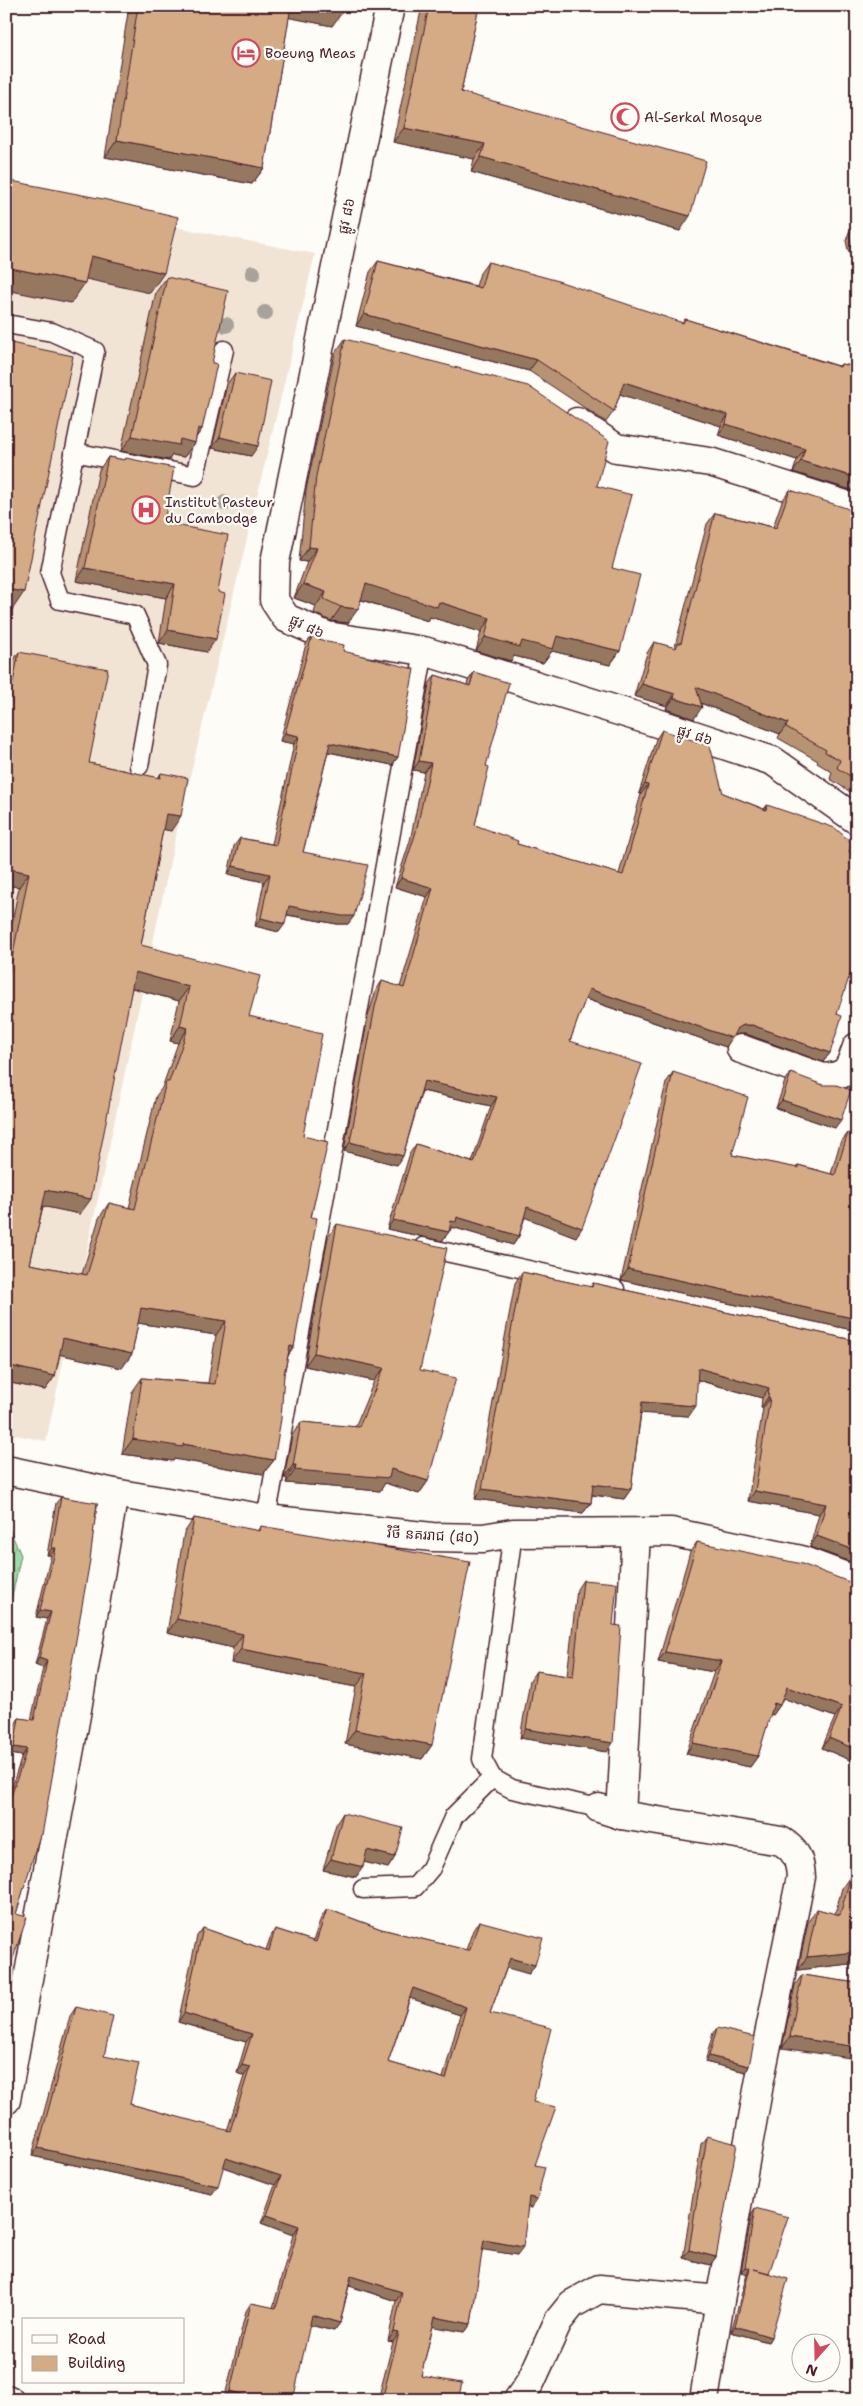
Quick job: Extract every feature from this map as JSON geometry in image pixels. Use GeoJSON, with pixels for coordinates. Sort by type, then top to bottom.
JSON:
{"type":"FeatureCollection","features":[{"type":"Feature","properties":{"kind":"street","name":"ផ្លូវ ៨៦"},"geometry":{"type":"LineString","coordinates":[[390,6],[275,562],[274,600],[286,618],[327,636],[424,651],[773,761],[857,820]]}},
{"type":"Feature","properties":{"kind":"street"},"geometry":{"type":"LineString","coordinates":[[322,333],[351,340]]}},
{"type":"Feature","properties":{"kind":"street"},"geometry":{"type":"LineString","coordinates":[[558,409],[616,448],[710,462],[846,505],[857,514]]}},
{"type":"Feature","properties":{"kind":"street"},"geometry":{"type":"LineString","coordinates":[[741,1049],[823,1078],[838,1077],[848,1071],[857,1047]]}},
{"type":"Feature","properties":{"kind":"street","name":"វិថី នគររាជ (៨០)"},"geometry":{"type":"LineString","coordinates":[[6,1470],[114,1493],[266,1520],[432,1538],[484,1538],[513,1533],[672,1532],[801,1560],[857,1581]]}},
{"type":"Feature","properties":{"kind":"street"},"geometry":{"type":"LineString","coordinates":[[6,2100],[114,1493]]}},
{"type":"Feature","properties":{"kind":"street"},"geometry":{"type":"LineString","coordinates":[[636,1533],[610,1811],[781,1842],[796,1852],[801,1876],[760,2079],[704,2400]]}},
{"type":"Feature","properties":{"kind":"street"},"geometry":{"type":"LineString","coordinates":[[518,2400],[531,2381],[559,2320],[572,2304],[600,2289],[720,2300]]}},
{"type":"Feature","properties":{"kind":"lane"},"geometry":{"type":"LineString","coordinates":[[6,324],[52,332],[95,352],[50,573],[60,600],[134,615],[150,648],[157,665],[139,766]]}},
{"type":"Feature","properties":{"kind":"lane"},"geometry":{"type":"LineString","coordinates":[[74,452],[195,476],[224,350]]}},
{"type":"Feature","properties":{"kind":"lane"},"geometry":{"type":"LineString","coordinates":[[266,1520],[424,651]]}},
{"type":"Feature","properties":{"kind":"lane"},"geometry":{"type":"LineString","coordinates":[[321,1225],[340,1230]]}},
{"type":"Feature","properties":{"kind":"lane"},"geometry":{"type":"LineString","coordinates":[[408,1244],[629,1292]]}},
{"type":"Feature","properties":{"kind":"lane"},"geometry":{"type":"LineString","coordinates":[[513,1533],[482,1759],[492,1778],[512,1789],[610,1811]]}},
{"type":"Feature","properties":{"kind":"lane"},"geometry":{"type":"LineString","coordinates":[[363,1889],[415,1887],[431,1868],[454,1816],[492,1778]]}},
{"type":"Feature","properties":{"kind":"shaded area","name":"Institut Pasteur du Cambodge"},"geometry":{"type":"Polygon","coordinates":[[[6,194],[315,254],[173,848],[46,1441],[6,1433],[6,194]]]}},
{"type":"Feature","properties":{"kind":"green space"},"geometry":{"type":"Polygon","coordinates":[[[6,1522],[21,1555],[6,1624],[6,1522]]]}},
{"type":"Feature","properties":{"kind":"building"},"geometry":{"type":"Polygon","coordinates":[[[138,6],[291,6],[264,168],[117,140],[138,6]]]}},
{"type":"Feature","properties":{"kind":"building"},"geometry":{"type":"Polygon","coordinates":[[[328,6],[344,6],[344,10],[328,6]]]}},
{"type":"Feature","properties":{"kind":"building"},"geometry":{"type":"Polygon","coordinates":[[[429,6],[479,6],[461,92],[706,161],[690,216],[481,157],[485,144],[404,128],[429,6]]]}},
{"type":"Feature","properties":{"kind":"building"},"geometry":{"type":"Polygon","coordinates":[[[6,180],[103,199],[178,217],[164,273],[91,256],[85,283],[6,267],[6,180]]]}},
{"type":"Feature","properties":{"kind":"building"},"geometry":{"type":"Polygon","coordinates":[[[857,222],[857,253],[852,245],[850,236],[853,226],[857,222]]]}},
{"type":"Feature","properties":{"kind":"building"},"geometry":{"type":"Polygon","coordinates":[[[378,261],[481,288],[488,262],[555,280],[683,323],[685,319],[840,367],[841,364],[857,367],[857,478],[801,461],[805,449],[726,424],[728,415],[624,382],[614,411],[537,360],[364,314],[378,261]]]}},
{"type":"Feature","properties":{"kind":"building"},"geometry":{"type":"Polygon","coordinates":[[[167,277],[228,291],[212,363],[217,364],[202,429],[198,428],[195,443],[180,439],[179,445],[132,436],[167,277]]]}},
{"type":"Feature","properties":{"kind":"building"},"geometry":{"type":"Polygon","coordinates":[[[345,339],[528,386],[609,441],[597,486],[632,495],[612,568],[640,575],[620,651],[557,636],[553,649],[522,641],[520,647],[485,637],[490,618],[439,602],[437,607],[366,584],[358,609],[341,607],[324,599],[326,592],[303,584],[317,548],[309,547],[316,476],[345,339]]]}},
{"type":"Feature","properties":{"kind":"building"},"geometry":{"type":"Polygon","coordinates":[[[6,342],[73,356],[24,592],[6,589],[6,342]]]}},
{"type":"Feature","properties":{"kind":"building"},"geometry":{"type":"Polygon","coordinates":[[[235,373],[271,381],[258,446],[220,437],[235,373]]]}},
{"type":"Feature","properties":{"kind":"building"},"geometry":{"type":"Polygon","coordinates":[[[108,457],[125,460],[126,458],[174,468],[164,523],[228,535],[218,592],[225,594],[216,639],[168,630],[175,584],[85,568],[108,457]]]}},
{"type":"Feature","properties":{"kind":"building"},"geometry":{"type":"Polygon","coordinates":[[[790,490],[846,508],[857,515],[857,780],[837,768],[840,760],[786,727],[788,723],[696,687],[702,707],[674,698],[675,694],[642,684],[654,642],[676,648],[678,643],[681,643],[715,513],[776,528],[790,490]]]}},
{"type":"Feature","properties":{"kind":"building"},"geometry":{"type":"Polygon","coordinates":[[[312,636],[327,642],[344,645],[343,651],[414,669],[398,757],[330,743],[303,852],[368,865],[354,916],[342,916],[289,906],[285,924],[261,918],[270,874],[233,866],[240,838],[276,845],[299,736],[285,733],[312,636]]]}},
{"type":"Feature","properties":{"kind":"building"},"geometry":{"type":"Polygon","coordinates":[[[19,652],[108,669],[89,763],[160,778],[161,773],[188,778],[181,816],[166,814],[141,945],[260,976],[249,1016],[322,1034],[303,1136],[328,1142],[311,1217],[317,1218],[294,1347],[290,1346],[284,1374],[281,1419],[274,1460],[183,1444],[183,1447],[133,1439],[142,1378],[215,1384],[226,1321],[141,1308],[132,1354],[63,1338],[55,1376],[6,1365],[6,989],[29,873],[6,868],[6,718],[19,652]],[[135,972],[91,1199],[46,1190],[30,1264],[87,1275],[109,1203],[135,1209],[166,1082],[169,1082],[188,1028],[180,1026],[189,987],[135,972]]]}},
{"type":"Feature","properties":{"kind":"building"},"geometry":{"type":"Polygon","coordinates":[[[474,672],[509,683],[486,766],[489,767],[475,825],[518,841],[517,844],[623,875],[648,785],[645,784],[662,730],[710,746],[723,793],[766,810],[767,805],[835,828],[852,843],[849,852],[857,854],[857,953],[837,1014],[842,1016],[830,1053],[752,1025],[744,1025],[737,1028],[732,1038],[589,989],[570,1041],[642,1064],[582,1228],[527,1207],[519,1236],[457,1217],[456,1222],[451,1221],[449,1232],[393,1220],[416,1144],[474,1163],[497,1097],[424,1081],[403,1156],[350,1142],[375,1007],[382,981],[404,988],[433,888],[401,878],[416,832],[431,763],[419,761],[435,675],[470,686],[474,672]]]}},
{"type":"Feature","properties":{"kind":"building"},"geometry":{"type":"Polygon","coordinates":[[[673,1072],[748,1097],[732,1155],[798,1168],[798,1165],[835,1175],[848,1133],[857,1135],[857,1319],[628,1269],[673,1072]]]}},
{"type":"Feature","properties":{"kind":"building"},"geometry":{"type":"Polygon","coordinates":[[[791,1073],[823,1085],[836,1085],[851,1090],[841,1120],[782,1100],[791,1073]]]}},
{"type":"Feature","properties":{"kind":"building"},"geometry":{"type":"Polygon","coordinates":[[[337,1224],[447,1248],[420,1370],[456,1378],[428,1481],[391,1469],[389,1478],[295,1470],[296,1465],[293,1465],[301,1422],[359,1427],[384,1368],[314,1353],[337,1224]]]}},
{"type":"Feature","properties":{"kind":"building"},"geometry":{"type":"Polygon","coordinates":[[[522,1272],[592,1287],[593,1283],[857,1341],[857,1551],[817,1536],[826,1504],[755,1491],[770,1398],[768,1397],[769,1388],[698,1368],[696,1406],[642,1402],[631,1489],[593,1484],[591,1503],[482,1489],[522,1272]]]}},
{"type":"Feature","properties":{"kind":"building"},"geometry":{"type":"Polygon","coordinates":[[[61,1497],[97,1503],[90,1560],[42,1835],[40,1835],[16,1914],[27,1917],[6,1979],[6,1811],[27,1749],[14,1747],[19,1718],[34,1720],[47,1661],[39,1658],[51,1612],[40,1610],[56,1548],[52,1548],[61,1497]]]}},
{"type":"Feature","properties":{"kind":"building"},"geometry":{"type":"Polygon","coordinates":[[[194,1518],[260,1531],[261,1526],[470,1562],[432,1745],[355,1730],[366,1673],[241,1649],[243,1634],[177,1619],[194,1518]]]}},
{"type":"Feature","properties":{"kind":"building"},"geometry":{"type":"Polygon","coordinates":[[[697,1542],[802,1564],[857,1585],[857,1750],[829,1738],[842,1707],[787,1687],[780,1705],[774,1703],[758,1756],[693,1743],[722,1661],[665,1652],[697,1542]]]}},
{"type":"Feature","properties":{"kind":"building"},"geometry":{"type":"Polygon","coordinates":[[[583,1580],[617,1583],[613,1625],[621,1626],[613,1743],[526,1729],[536,1671],[573,1677],[583,1580]]]}},
{"type":"Feature","properties":{"kind":"building"},"geometry":{"type":"Polygon","coordinates":[[[343,1813],[403,1828],[395,1857],[367,1850],[363,1867],[331,1859],[343,1813]]]}},
{"type":"Feature","properties":{"kind":"building"},"geometry":{"type":"Polygon","coordinates":[[[851,1875],[857,1876],[857,1952],[807,1957],[817,1909],[840,1915],[851,1875]]]}},
{"type":"Feature","properties":{"kind":"building"},"geometry":{"type":"Polygon","coordinates":[[[327,1909],[381,1929],[467,1950],[470,1950],[479,1921],[543,1938],[535,1965],[510,1958],[490,2013],[551,2028],[533,2102],[556,2107],[535,2165],[545,2167],[537,2199],[529,2197],[523,2247],[484,2240],[471,2324],[435,2317],[421,2376],[462,2383],[458,2400],[382,2400],[399,2333],[394,2332],[402,2292],[351,2276],[340,2323],[312,2315],[293,2400],[262,2400],[230,2391],[251,2303],[276,2308],[299,2226],[267,2215],[281,2176],[226,2158],[218,2186],[38,2148],[76,2007],[113,2016],[104,2056],[139,2063],[130,2104],[230,2131],[250,2067],[242,2065],[252,2034],[184,2013],[203,1928],[269,1951],[275,1929],[316,1942],[327,1909]],[[413,1988],[388,2062],[446,2079],[466,2007],[413,1988]]]}},
{"type":"Feature","properties":{"kind":"building"},"geometry":{"type":"Polygon","coordinates":[[[802,1975],[857,1983],[857,2047],[790,2037],[802,1975]]]}},
{"type":"Feature","properties":{"kind":"building"},"geometry":{"type":"Polygon","coordinates":[[[717,2028],[755,2037],[749,2066],[709,2056],[717,2028]]]}},
{"type":"Feature","properties":{"kind":"building"},"geometry":{"type":"Polygon","coordinates":[[[707,2136],[737,2144],[716,2257],[689,2250],[707,2136]]]}},
{"type":"Feature","properties":{"kind":"building"},"geometry":{"type":"Polygon","coordinates":[[[755,2208],[788,2217],[769,2273],[754,2269],[788,2279],[771,2337],[735,2326],[750,2268],[745,2267],[755,2208]]]}},
{"type":"Feature","properties":{"kind":"place","name":"Boeung Meas"},"geometry":{"type":"Point","coordinates":[246,53]}},
{"type":"Feature","properties":{"kind":"place","name":"Al-Serkal Mosque"},"geometry":{"type":"Point","coordinates":[625,117]}},
{"type":"Feature","properties":{"kind":"place","name":"Institut Pasteur du Cambodge"},"geometry":{"type":"Point","coordinates":[146,510]}}]}
